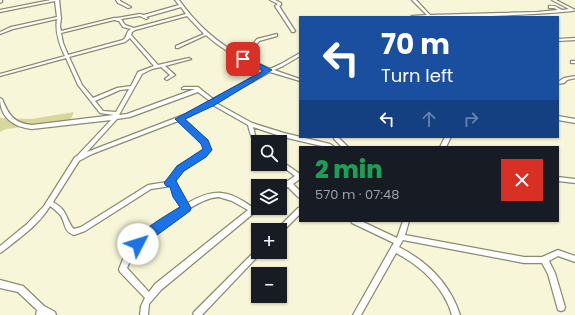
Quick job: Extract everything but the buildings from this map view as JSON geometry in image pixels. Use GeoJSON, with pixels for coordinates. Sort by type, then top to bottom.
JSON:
{"type":"FeatureCollection","features":[{"type":"Feature","properties":{"kind":"street"},"geometry":{"type":"LineString","coordinates":[[0,10],[56,0],[61,43],[80,85],[103,113],[124,117],[133,115],[198,90]]}},
{"type":"Feature","properties":{"kind":"street"},"geometry":{"type":"LineString","coordinates":[[118,0],[129,7]]}},
{"type":"Feature","properties":{"kind":"street"},"geometry":{"type":"LineString","coordinates":[[177,0],[187,15],[206,34],[226,50],[268,70],[299,80]]}},
{"type":"Feature","properties":{"kind":"street"},"geometry":{"type":"LineString","coordinates":[[272,0],[280,4],[277,6],[293,31]]}},
{"type":"Feature","properties":{"kind":"street"},"geometry":{"type":"LineString","coordinates":[[414,0],[429,16],[561,12],[574,10]]}},
{"type":"Feature","properties":{"kind":"street"},"geometry":{"type":"LineString","coordinates":[[554,0],[574,10]]}},
{"type":"Feature","properties":{"kind":"street"},"geometry":{"type":"LineString","coordinates":[[59,32],[140,15],[146,17],[181,6]]}},
{"type":"Feature","properties":{"kind":"street"},"geometry":{"type":"LineString","coordinates":[[550,7],[555,7],[561,12]]}},
{"type":"Feature","properties":{"kind":"street"},"geometry":{"type":"LineString","coordinates":[[0,75],[124,41],[130,36],[130,31],[134,29],[187,15]]}},
{"type":"Feature","properties":{"kind":"street"},"geometry":{"type":"LineString","coordinates":[[0,32],[59,18]]}},
{"type":"Feature","properties":{"kind":"street"},"geometry":{"type":"LineString","coordinates":[[118,19],[124,26],[134,29]]}},
{"type":"Feature","properties":{"kind":"street"},"geometry":{"type":"LineString","coordinates":[[177,47],[206,34]]}},
{"type":"Feature","properties":{"kind":"street"},"geometry":{"type":"LineString","coordinates":[[243,59],[258,40],[276,34]]}},
{"type":"Feature","properties":{"kind":"street"},"geometry":{"type":"LineString","coordinates":[[130,36],[157,67]]}},
{"type":"Feature","properties":{"kind":"street"},"geometry":{"type":"LineString","coordinates":[[559,40],[575,39]]}},
{"type":"Feature","properties":{"kind":"street"},"geometry":{"type":"LineString","coordinates":[[77,159],[179,119],[299,55]]}},
{"type":"Feature","properties":{"kind":"street"},"geometry":{"type":"LineString","coordinates":[[0,250],[29,226],[50,203],[77,159],[108,128],[143,71],[189,59]]}},
{"type":"Feature","properties":{"kind":"street"},"geometry":{"type":"LineString","coordinates":[[163,66],[173,75],[167,80]]}},
{"type":"Feature","properties":{"kind":"street"},"geometry":{"type":"LineString","coordinates":[[559,83],[575,77]]}},
{"type":"Feature","properties":{"kind":"street"},"geometry":{"type":"LineString","coordinates":[[93,100],[119,89],[133,87]]}},
{"type":"Feature","properties":{"kind":"street"},"geometry":{"type":"LineString","coordinates":[[184,88],[193,87],[213,102],[250,124],[291,137],[330,146],[336,138],[344,146]]}},
{"type":"Feature","properties":{"kind":"street"},"geometry":{"type":"LineString","coordinates":[[0,100],[3,109],[14,123],[26,126],[117,115]]}},
{"type":"Feature","properties":{"kind":"street"},"geometry":{"type":"LineString","coordinates":[[559,118],[575,121]]}},
{"type":"Feature","properties":{"kind":"street"},"geometry":{"type":"LineString","coordinates":[[169,183],[180,168],[203,155],[207,150],[205,142],[179,119]]}},
{"type":"Feature","properties":{"kind":"street"},"geometry":{"type":"LineString","coordinates":[[250,124],[253,135]]}},
{"type":"Feature","properties":{"kind":"street"},"geometry":{"type":"LineString","coordinates":[[287,167],[299,175]]}},
{"type":"Feature","properties":{"kind":"street"},"geometry":{"type":"LineString","coordinates":[[299,177],[288,183],[299,194]]}},
{"type":"Feature","properties":{"kind":"street"},"geometry":{"type":"LineString","coordinates":[[559,179],[575,181]]}},
{"type":"Feature","properties":{"kind":"street"},"geometry":{"type":"LineString","coordinates":[[50,203],[59,209],[64,216],[68,227],[74,232],[83,229],[150,187],[169,183],[174,184],[178,197],[186,208]]}},
{"type":"Feature","properties":{"kind":"street"},"geometry":{"type":"LineString","coordinates":[[149,297],[125,273],[123,269],[124,265],[138,244],[154,230],[206,196],[214,195],[233,198],[251,206]]}},
{"type":"Feature","properties":{"kind":"street"},"geometry":{"type":"LineString","coordinates":[[144,315],[144,304],[158,287],[251,211]]}},
{"type":"Feature","properties":{"kind":"street"},"geometry":{"type":"LineString","coordinates":[[287,223],[299,211]]}},
{"type":"Feature","properties":{"kind":"street"},"geometry":{"type":"LineString","coordinates":[[356,222],[398,242],[524,260],[538,261],[558,253],[575,259]]}},
{"type":"Feature","properties":{"kind":"street"},"geometry":{"type":"LineString","coordinates":[[357,315],[398,242],[406,222]]}},
{"type":"Feature","properties":{"kind":"street"},"geometry":{"type":"LineString","coordinates":[[398,242],[434,278],[450,299],[454,306],[456,315]]}},
{"type":"Feature","properties":{"kind":"street"},"geometry":{"type":"LineString","coordinates":[[197,315],[251,259]]}},
{"type":"Feature","properties":{"kind":"street"},"geometry":{"type":"LineString","coordinates":[[544,259],[552,273],[561,307]]}},
{"type":"Feature","properties":{"kind":"street"},"geometry":{"type":"LineString","coordinates":[[0,284],[20,289],[40,312],[52,315]]}},
{"type":"Feature","properties":{"kind":"shaded area"},"geometry":{"type":"Polygon","coordinates":[[[74,112],[70,121],[6,129],[0,132],[0,118],[31,119],[74,112]]]}},
{"type":"Feature","properties":{"kind":"route"},"geometry":{"type":"LineString","coordinates":[[138,244],[165,222],[186,208],[178,197],[174,184],[169,183],[180,168],[203,155],[207,151],[207,145],[205,142],[179,119],[212,103],[268,70],[243,59]]}}]}
